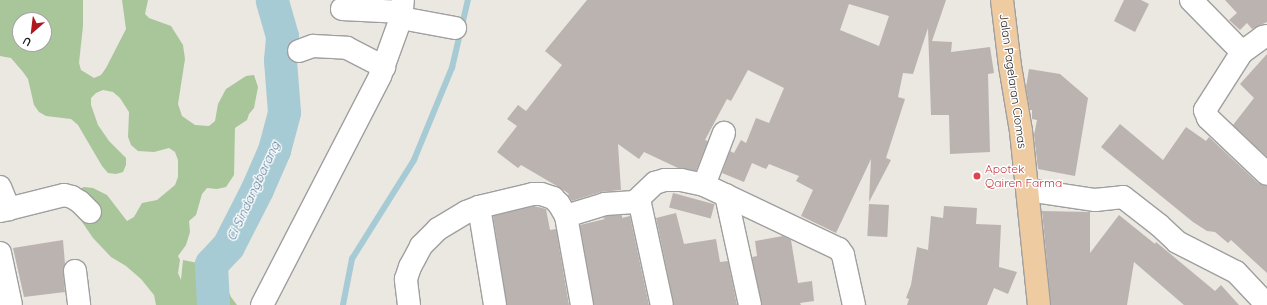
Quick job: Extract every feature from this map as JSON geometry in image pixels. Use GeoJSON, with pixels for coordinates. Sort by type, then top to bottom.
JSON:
{"type":"FeatureCollection","features":[{"type":"Feature","properties":{"kind":"main road","name":"Jalan Pagelaran Ciomas"},"geometry":{"type":"LineString","coordinates":[[1002,0],[1028,190],[1039,305]]}},
{"type":"Feature","properties":{"kind":"street"},"geometry":{"type":"LineString","coordinates":[[1191,0],[1242,52]]}},
{"type":"Feature","properties":{"kind":"street"},"geometry":{"type":"LineString","coordinates":[[342,9],[402,10],[455,28]]}},
{"type":"Feature","properties":{"kind":"street"},"geometry":{"type":"LineString","coordinates":[[262,305],[363,113],[384,67],[402,10]]}},
{"type":"Feature","properties":{"kind":"street"},"geometry":{"type":"LineString","coordinates":[[1267,36],[1263,37],[1242,52],[1205,110],[1206,114],[1267,174]]}},
{"type":"Feature","properties":{"kind":"street"},"geometry":{"type":"LineString","coordinates":[[299,52],[313,46],[347,48],[384,67]]}},
{"type":"Feature","properties":{"kind":"street"},"geometry":{"type":"LineString","coordinates":[[704,185],[724,133]]}},
{"type":"Feature","properties":{"kind":"street"},"geometry":{"type":"LineString","coordinates":[[566,216],[605,204],[630,202],[639,199],[651,186],[665,180],[681,180],[704,185],[839,249],[844,255],[854,305]]}},
{"type":"Feature","properties":{"kind":"street"},"geometry":{"type":"LineString","coordinates":[[0,187],[5,210],[64,195],[80,202],[90,212]]}},
{"type":"Feature","properties":{"kind":"street"},"geometry":{"type":"LineString","coordinates":[[1028,190],[1095,200],[1123,197],[1159,225],[1177,242],[1236,272],[1267,305]]}},
{"type":"Feature","properties":{"kind":"street"},"geometry":{"type":"LineString","coordinates":[[410,305],[406,288],[408,273],[421,246],[438,229],[466,212],[479,207],[542,194],[552,198],[559,204],[566,216],[582,305]]}},
{"type":"Feature","properties":{"kind":"street"},"geometry":{"type":"LineString","coordinates":[[726,195],[750,305]]}},
{"type":"Feature","properties":{"kind":"street"},"geometry":{"type":"LineString","coordinates":[[639,199],[662,305]]}},
{"type":"Feature","properties":{"kind":"street"},"geometry":{"type":"LineString","coordinates":[[479,207],[495,305]]}},
{"type":"Feature","properties":{"kind":"street"},"geometry":{"type":"LineString","coordinates":[[0,253],[11,305]]}},
{"type":"Feature","properties":{"kind":"street"},"geometry":{"type":"LineString","coordinates":[[74,271],[79,305]]}},
{"type":"Feature","properties":{"kind":"green space"},"geometry":{"type":"Polygon","coordinates":[[[0,0],[83,0],[83,26],[79,63],[81,70],[94,78],[101,75],[106,68],[126,29],[122,0],[148,0],[145,14],[149,18],[171,26],[183,45],[185,59],[178,104],[182,116],[195,125],[209,126],[215,121],[218,104],[226,89],[246,76],[254,75],[258,87],[254,108],[249,114],[247,120],[235,128],[234,175],[226,187],[217,189],[207,188],[202,194],[196,215],[189,221],[190,232],[186,245],[178,256],[180,260],[178,273],[181,280],[183,260],[218,267],[231,297],[237,305],[156,305],[154,295],[141,279],[126,266],[111,257],[93,238],[78,216],[75,207],[77,190],[84,187],[93,188],[107,195],[127,221],[134,217],[142,203],[157,200],[175,185],[178,177],[178,160],[175,152],[169,148],[154,152],[138,151],[131,145],[128,137],[129,112],[120,98],[113,92],[103,90],[96,93],[91,98],[91,105],[98,125],[109,141],[126,158],[126,165],[123,172],[116,174],[108,173],[102,166],[78,125],[71,119],[46,116],[39,112],[34,105],[28,79],[11,58],[0,56],[0,0]]]}},
{"type":"Feature","properties":{"kind":"building"},"geometry":{"type":"Polygon","coordinates":[[[587,0],[946,0],[932,41],[952,42],[951,52],[990,47],[994,73],[988,74],[990,152],[950,154],[949,115],[931,115],[928,28],[913,74],[903,73],[898,97],[905,99],[886,158],[891,160],[869,202],[871,159],[836,233],[801,216],[813,190],[796,181],[799,176],[769,164],[766,169],[752,163],[744,182],[722,173],[730,151],[734,153],[741,140],[746,143],[756,118],[769,123],[784,88],[748,70],[731,101],[727,99],[705,140],[708,141],[696,171],[678,168],[644,152],[639,159],[618,144],[621,190],[601,192],[572,201],[568,195],[569,194],[562,189],[521,165],[518,168],[497,152],[517,126],[507,119],[518,105],[526,111],[562,65],[545,51],[587,0]],[[849,4],[840,30],[879,46],[889,16],[849,4]]]}},
{"type":"Feature","properties":{"kind":"building"},"geometry":{"type":"Polygon","coordinates":[[[1124,0],[1141,0],[1149,4],[1135,32],[1114,21],[1124,0]]]}},
{"type":"Feature","properties":{"kind":"building"},"geometry":{"type":"Polygon","coordinates":[[[1225,0],[1267,0],[1267,22],[1252,29],[1247,23],[1240,30],[1229,20],[1237,13],[1225,0]]]}},
{"type":"Feature","properties":{"kind":"building"},"geometry":{"type":"Polygon","coordinates":[[[1267,54],[1267,157],[1233,125],[1254,98],[1240,84],[1267,54]]]}},
{"type":"Feature","properties":{"kind":"building"},"geometry":{"type":"Polygon","coordinates":[[[1029,69],[1060,74],[1088,98],[1075,176],[1038,169],[1034,135],[1037,120],[1032,119],[1032,110],[1030,110],[1026,87],[1029,69]]]}},
{"type":"Feature","properties":{"kind":"building"},"geometry":{"type":"Polygon","coordinates":[[[1120,124],[1163,160],[1186,127],[1206,141],[1209,137],[1258,183],[1267,186],[1267,273],[1231,240],[1228,243],[1215,232],[1207,231],[1193,222],[1101,147],[1120,124]]]}},
{"type":"Feature","properties":{"kind":"building"},"geometry":{"type":"Polygon","coordinates":[[[673,193],[715,204],[711,219],[669,207],[673,193]]]}},
{"type":"Feature","properties":{"kind":"building"},"geometry":{"type":"Polygon","coordinates":[[[869,204],[889,205],[887,237],[867,236],[869,204]]]}},
{"type":"Feature","properties":{"kind":"building"},"geometry":{"type":"Polygon","coordinates":[[[534,206],[546,209],[550,230],[556,229],[569,305],[507,305],[493,216],[534,206]]]}},
{"type":"Feature","properties":{"kind":"building"},"geometry":{"type":"Polygon","coordinates":[[[944,206],[977,208],[976,224],[1001,225],[999,267],[1017,272],[1008,294],[994,288],[987,305],[907,305],[909,299],[906,298],[911,285],[917,247],[928,250],[931,216],[943,218],[944,206]]]}},
{"type":"Feature","properties":{"kind":"building"},"geometry":{"type":"Polygon","coordinates":[[[1042,211],[1090,212],[1090,253],[1119,215],[1155,244],[1156,242],[1215,291],[1221,285],[1239,305],[1184,305],[1134,262],[1127,305],[1051,305],[1042,211]]]}},
{"type":"Feature","properties":{"kind":"building"},"geometry":{"type":"Polygon","coordinates":[[[676,213],[684,244],[716,239],[720,262],[728,261],[737,305],[674,305],[656,218],[676,213]]]}},
{"type":"Feature","properties":{"kind":"building"},"geometry":{"type":"Polygon","coordinates":[[[622,215],[622,218],[630,216],[649,305],[594,305],[580,225],[605,219],[603,218],[607,216],[622,215]]]}},
{"type":"Feature","properties":{"kind":"building"},"geometry":{"type":"Polygon","coordinates":[[[783,236],[791,240],[798,283],[812,281],[814,301],[800,303],[801,305],[762,305],[752,257],[757,256],[755,241],[783,236]]]}},
{"type":"Feature","properties":{"kind":"building"},"geometry":{"type":"Polygon","coordinates":[[[63,240],[65,264],[63,272],[65,292],[24,297],[13,248],[63,240]]]}},
{"type":"Feature","properties":{"kind":"waterway","name":"Ci Sindangbarang"},"geometry":{"type":"LineString","coordinates":[[213,305],[211,264],[228,246],[257,189],[274,150],[284,112],[280,60],[282,36],[272,0]]}},
{"type":"Feature","properties":{"kind":"waterway"},"geometry":{"type":"LineString","coordinates":[[343,305],[352,259],[414,160],[452,68],[468,0]]}},
{"type":"Feature","properties":{"kind":"place","name":"Apotek Qairen Farma"},"geometry":{"type":"Point","coordinates":[977,176]}}]}
